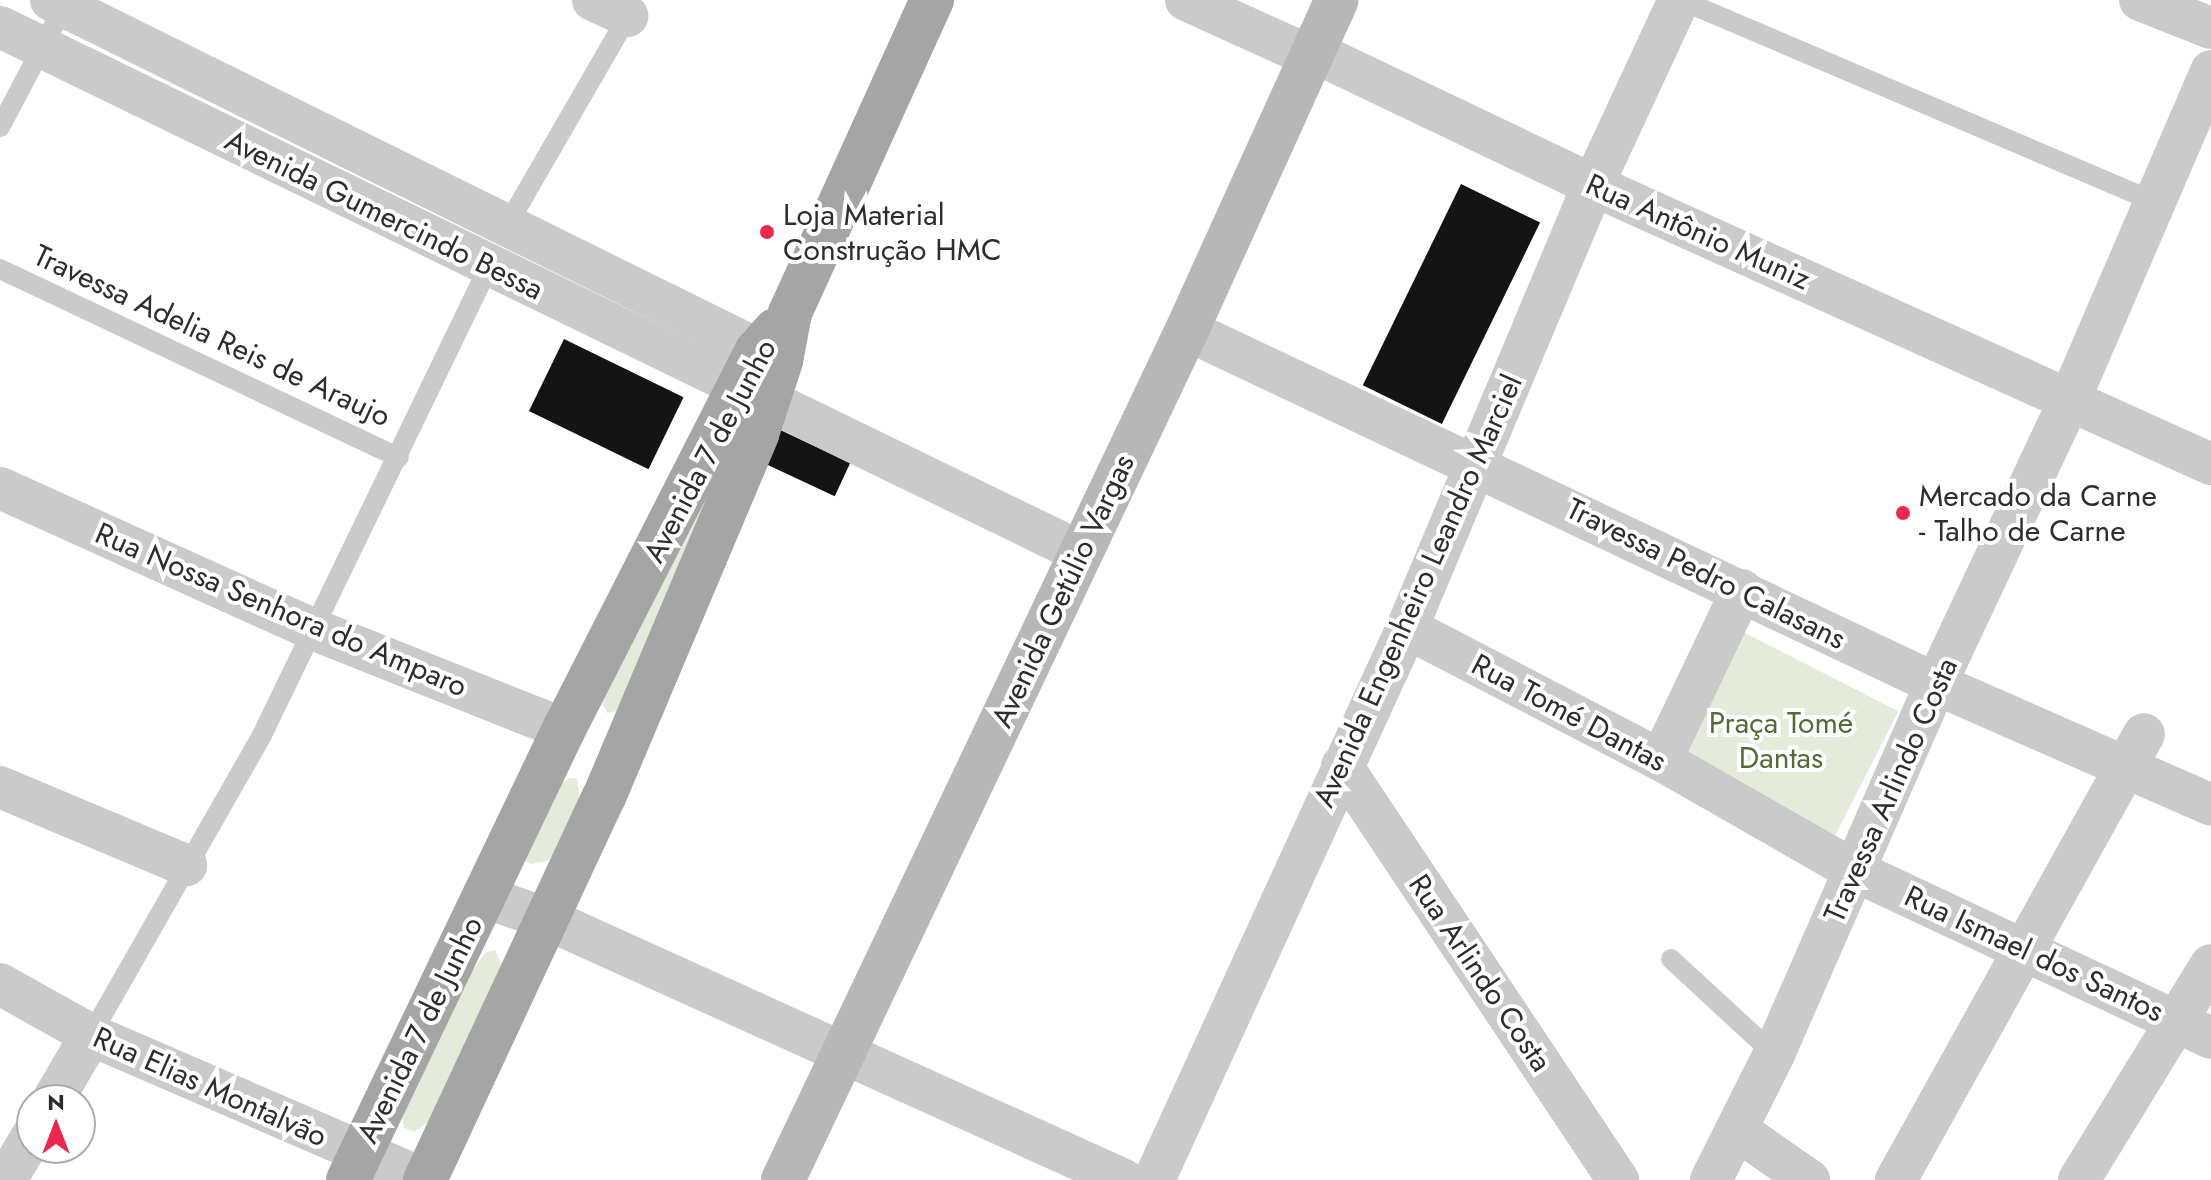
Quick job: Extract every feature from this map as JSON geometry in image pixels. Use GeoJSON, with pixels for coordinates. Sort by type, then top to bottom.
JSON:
{"type":"FeatureCollection","features":[{"type":"Feature","properties":{"kind":"main road","name":"Avenida 7 de Junho"},"geometry":{"type":"LineString","coordinates":[[426,1180],[604,797],[762,374],[932,0]]}},
{"type":"Feature","properties":{"kind":"main road","name":"Avenida 7 de Junho"},"geometry":{"type":"LineString","coordinates":[[354,1166],[564,729],[762,374]]}},
{"type":"Feature","properties":{"kind":"street","name":"Rua Antônio Muniz"},"geometry":{"type":"LineString","coordinates":[[1186,0],[1294,49],[1308,63],[1593,185],[2211,464]]}},
{"type":"Feature","properties":{"kind":"street","name":"Avenida Getúlio Vargas"},"geometry":{"type":"LineString","coordinates":[[783,1180],[846,1057],[1080,552],[1187,330],[1337,0]]}},
{"type":"Feature","properties":{"kind":"street","name":"Avenida Engenheiro Leandro Marciel"},"geometry":{"type":"LineString","coordinates":[[1154,1180],[1407,628],[1593,185],[1680,0]]}},
{"type":"Feature","properties":{"kind":"street"},"geometry":{"type":"LineString","coordinates":[[2140,0],[2211,28]]}},
{"type":"Feature","properties":{"kind":"street","name":"Avenida Gumercindo Bessa"},"geometry":{"type":"LineString","coordinates":[[57,3],[506,227],[762,374]]}},
{"type":"Feature","properties":{"kind":"street","name":"Avenida Gumercindo Bessa"},"geometry":{"type":"LineString","coordinates":[[0,27],[488,267],[762,374]]}},
{"type":"Feature","properties":{"kind":"street","name":"Travessa Arlindo Costa"},"geometry":{"type":"LineString","coordinates":[[1711,1180],[1774,1054],[1936,684],[2070,399],[2211,71]]}},
{"type":"Feature","properties":{"kind":"street","name":"Travessa Pedro Calasans"},"geometry":{"type":"LineString","coordinates":[[1187,330],[1936,684],[2135,750],[2211,805]]}},
{"type":"Feature","properties":{"kind":"street"},"geometry":{"type":"LineString","coordinates":[[762,374],[1080,552]]}},
{"type":"Feature","properties":{"kind":"street","name":"Rua Nossa Senhora do Amparo"},"geometry":{"type":"LineString","coordinates":[[0,488],[315,630],[564,729]]}},
{"type":"Feature","properties":{"kind":"street"},"geometry":{"type":"LineString","coordinates":[[1661,760],[1742,590]]}},
{"type":"Feature","properties":{"kind":"street","name":"Rua Tomé Dantas"},"geometry":{"type":"LineString","coordinates":[[1407,628],[1661,760],[1855,871]]}},
{"type":"Feature","properties":{"kind":"street"},"geometry":{"type":"LineString","coordinates":[[1896,1180],[2135,750]]}},
{"type":"Feature","properties":{"kind":"street","name":"Rua Arlindo Costa"},"geometry":{"type":"LineString","coordinates":[[1342,766],[1618,1180]]}},
{"type":"Feature","properties":{"kind":"street"},"geometry":{"type":"LineString","coordinates":[[0,787],[186,865]]}},
{"type":"Feature","properties":{"kind":"street","name":"Rua Ismael dos Santos"},"geometry":{"type":"LineString","coordinates":[[1855,871],[2024,947],[2194,1030]]}},
{"type":"Feature","properties":{"kind":"street"},"geometry":{"type":"LineString","coordinates":[[485,897],[547,919],[846,1057],[1124,1180]]}},
{"type":"Feature","properties":{"kind":"street"},"geometry":{"type":"LineString","coordinates":[[2079,1180],[2194,1030],[2211,965]]}},
{"type":"Feature","properties":{"kind":"street","name":"Rua Elias Montalvão"},"geometry":{"type":"LineString","coordinates":[[0,984],[91,1035],[354,1166],[426,1180]]}},
{"type":"Feature","properties":{"kind":"street"},"geometry":{"type":"LineString","coordinates":[[62,1084],[91,1035]]}},
{"type":"Feature","properties":{"kind":"street"},"geometry":{"type":"LineString","coordinates":[[1737,1130],[1809,1180]]}},
{"type":"Feature","properties":{"kind":"lane"},"geometry":{"type":"LineString","coordinates":[[1680,0],[2155,202]]}},
{"type":"Feature","properties":{"kind":"lane"},"geometry":{"type":"LineString","coordinates":[[0,127],[57,3]]}},
{"type":"Feature","properties":{"kind":"lane"},"geometry":{"type":"LineString","coordinates":[[91,1035],[315,630],[506,227],[619,5]]}},
{"type":"Feature","properties":{"kind":"lane","name":"Travessa Adelia Reis de Araujo"},"geometry":{"type":"LineString","coordinates":[[0,269],[399,458]]}},
{"type":"Feature","properties":{"kind":"lane"},"geometry":{"type":"LineString","coordinates":[[1671,959],[1774,1054]]}},
{"type":"Feature","properties":{"kind":"green space"},"geometry":{"type":"Polygon","coordinates":[[[732,443],[617,711],[607,713],[598,692],[732,443]]]}},
{"type":"Feature","properties":{"kind":"green space","name":"Praça Tomé Dantas"},"geometry":{"type":"Polygon","coordinates":[[[1739,630],[1898,711],[1826,853],[1667,772],[1739,630]]]}},
{"type":"Feature","properties":{"kind":"green space"},"geometry":{"type":"Polygon","coordinates":[[[570,778],[577,778],[580,800],[561,846],[548,861],[531,864],[522,859],[553,788],[570,778]]]}},
{"type":"Feature","properties":{"kind":"green space"},"geometry":{"type":"Polygon","coordinates":[[[495,950],[503,968],[434,1118],[414,1132],[404,1128],[401,1109],[469,975],[486,952],[495,950]]]}},
{"type":"Feature","properties":{"kind":"building"},"geometry":{"type":"Polygon","coordinates":[[[1461,184],[1540,223],[1442,424],[1363,385],[1461,184]]]}},
{"type":"Feature","properties":{"kind":"building"},"geometry":{"type":"Polygon","coordinates":[[[564,339],[684,397],[648,469],[529,411],[564,339]]]}},
{"type":"Feature","properties":{"kind":"building"},"geometry":{"type":"Polygon","coordinates":[[[776,428],[850,463],[835,496],[760,462],[776,428]]]}},
{"type":"Feature","properties":{"kind":"place","name":"Loja Material Construção HMC"},"geometry":{"type":"Point","coordinates":[767,232]}},
{"type":"Feature","properties":{"kind":"place","name":"Mercado da Carne - Talho de Carne"},"geometry":{"type":"Point","coordinates":[1903,513]}}]}
